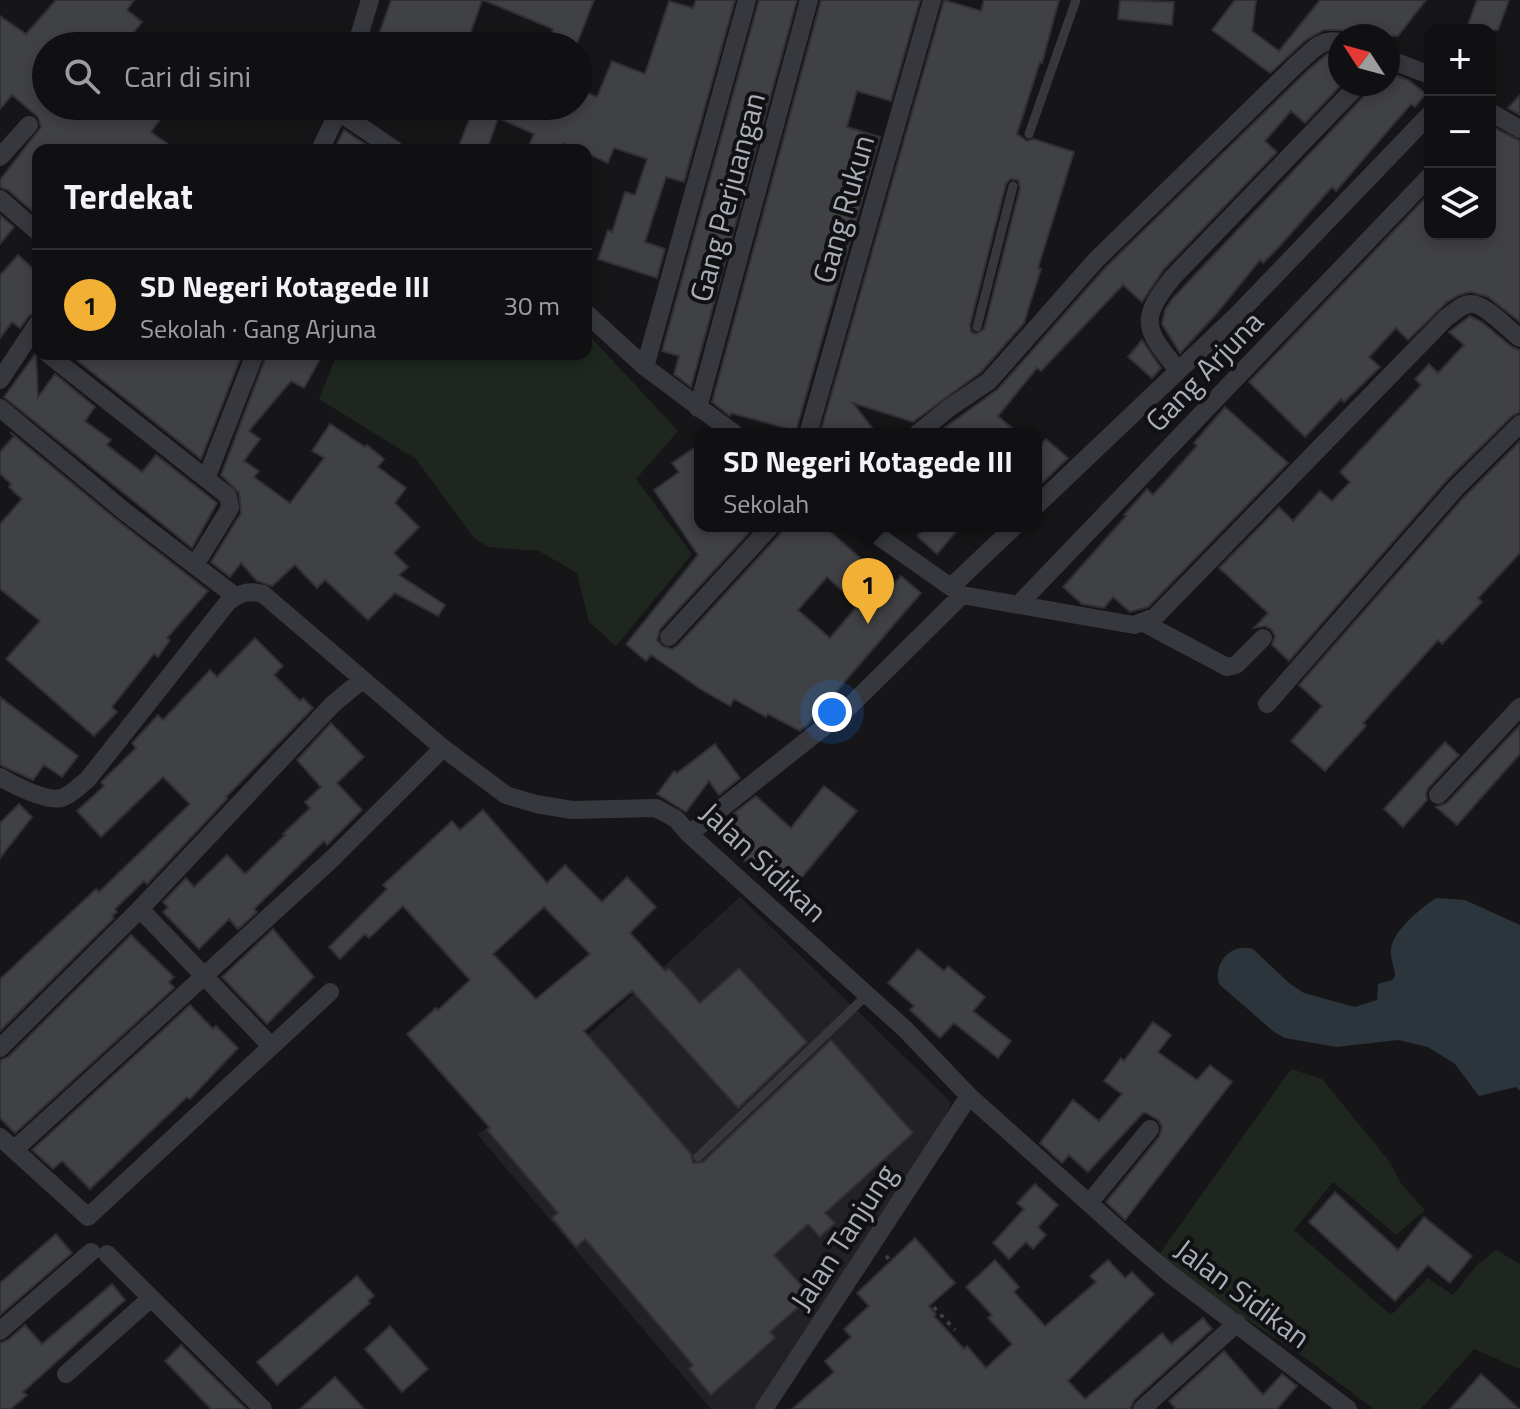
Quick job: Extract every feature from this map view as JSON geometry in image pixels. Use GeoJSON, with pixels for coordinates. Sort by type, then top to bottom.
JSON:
{"type":"FeatureCollection","features":[{"type":"Feature","properties":{"kind":"street"},"geometry":{"type":"LineString","coordinates":[[360,32],[370,0]]}},
{"type":"Feature","properties":{"kind":"street"},"geometry":{"type":"LineString","coordinates":[[645,367],[747,0]]}},
{"type":"Feature","properties":{"kind":"street","name":"Gang Perjuangan"},"geometry":{"type":"LineString","coordinates":[[698,408],[809,0]]}},
{"type":"Feature","properties":{"kind":"street","name":"Gang Rukun"},"geometry":{"type":"LineString","coordinates":[[810,428],[932,0]]}},
{"type":"Feature","properties":{"kind":"street"},"geometry":{"type":"LineString","coordinates":[[924,428],[989,381],[1096,260],[1309,52],[1328,41]]}},
{"type":"Feature","properties":{"kind":"street"},"geometry":{"type":"LineString","coordinates":[[1400,64],[1424,73]]}},
{"type":"Feature","properties":{"kind":"street"},"geometry":{"type":"LineString","coordinates":[[1178,370],[1152,338],[1152,311],[1159,295],[1347,96]]}},
{"type":"Feature","properties":{"kind":"street"},"geometry":{"type":"LineString","coordinates":[[1496,116],[1520,129]]}},
{"type":"Feature","properties":{"kind":"street"},"geometry":{"type":"LineString","coordinates":[[323,144],[335,120]]}},
{"type":"Feature","properties":{"kind":"street"},"geometry":{"type":"LineString","coordinates":[[355,120],[387,144]]}},
{"type":"Feature","properties":{"kind":"street"},"geometry":{"type":"LineString","coordinates":[[1042,500],[1237,315],[1424,120]]}},
{"type":"Feature","properties":{"kind":"street"},"geometry":{"type":"LineString","coordinates":[[0,157],[29,125]]}},
{"type":"Feature","properties":{"kind":"street","name":"Gang Arjuna"},"geometry":{"type":"LineString","coordinates":[[1019,604],[1424,182]]}},
{"type":"Feature","properties":{"kind":"street"},"geometry":{"type":"LineString","coordinates":[[0,199],[32,227]]}},
{"type":"Feature","properties":{"kind":"street"},"geometry":{"type":"LineString","coordinates":[[873,532],[957,591],[1085,618],[1134,625],[1144,623],[1165,607],[1446,318],[1462,306],[1471,303],[1480,305],[1520,338]]}},
{"type":"Feature","properties":{"kind":"street"},"geometry":{"type":"LineString","coordinates":[[592,318],[645,367],[726,428]]}},
{"type":"Feature","properties":{"kind":"street"},"geometry":{"type":"LineString","coordinates":[[0,380],[32,338]]}},
{"type":"Feature","properties":{"kind":"street"},"geometry":{"type":"LineString","coordinates":[[56,360],[228,496],[230,508],[195,565]]}},
{"type":"Feature","properties":{"kind":"street"},"geometry":{"type":"LineString","coordinates":[[206,479],[253,360]]}},
{"type":"Feature","properties":{"kind":"street"},"geometry":{"type":"LineString","coordinates":[[0,408],[124,511],[235,596],[88,779],[73,792],[61,798],[52,798],[7,781],[0,799]]}},
{"type":"Feature","properties":{"kind":"street"},"geometry":{"type":"LineString","coordinates":[[1267,704],[1455,489],[1520,424]]}},
{"type":"Feature","properties":{"kind":"street"},"geometry":{"type":"LineString","coordinates":[[669,637],[765,532]]}},
{"type":"Feature","properties":{"kind":"street"},"geometry":{"type":"LineString","coordinates":[[689,834],[839,716],[1010,532]]}},
{"type":"Feature","properties":{"kind":"street","name":"Jalan Sidikan"},"geometry":{"type":"LineString","coordinates":[[235,596],[249,592],[263,594],[443,748],[506,795],[572,810],[656,808],[676,819],[906,1030],[969,1096],[1089,1203],[1169,1273],[1348,1409]]}},
{"type":"Feature","properties":{"kind":"street"},"geometry":{"type":"LineString","coordinates":[[1144,623],[1227,667],[1236,665],[1263,638]]}},
{"type":"Feature","properties":{"kind":"street"},"geometry":{"type":"LineString","coordinates":[[0,1048],[140,909],[333,704],[362,680]]}},
{"type":"Feature","properties":{"kind":"street"},"geometry":{"type":"LineString","coordinates":[[1438,795],[1520,707]]}},
{"type":"Feature","properties":{"kind":"street"},"geometry":{"type":"LineString","coordinates":[[14,1150],[334,857],[443,748]]}},
{"type":"Feature","properties":{"kind":"street"},"geometry":{"type":"LineString","coordinates":[[140,909],[271,1046]]}},
{"type":"Feature","properties":{"kind":"street"},"geometry":{"type":"LineString","coordinates":[[0,1137],[88,1217],[330,992]]}},
{"type":"Feature","properties":{"kind":"street","name":"Jalan Tanjung"},"geometry":{"type":"LineString","coordinates":[[764,1409],[969,1096]]}},
{"type":"Feature","properties":{"kind":"street"},"geometry":{"type":"LineString","coordinates":[[1089,1203],[1150,1129]]}},
{"type":"Feature","properties":{"kind":"street"},"geometry":{"type":"LineString","coordinates":[[0,1331],[99,1253],[151,1298],[263,1409]]}},
{"type":"Feature","properties":{"kind":"street"},"geometry":{"type":"LineString","coordinates":[[66,1374],[151,1298]]}},
{"type":"Feature","properties":{"kind":"street"},"geometry":{"type":"LineString","coordinates":[[1142,1409],[1237,1323]]}},
{"type":"Feature","properties":{"kind":"lane"},"geometry":{"type":"LineString","coordinates":[[1029,134],[1076,0]]}},
{"type":"Feature","properties":{"kind":"lane"},"geometry":{"type":"LineString","coordinates":[[977,327],[1013,186]]}},
{"type":"Feature","properties":{"kind":"lane"},"geometry":{"type":"LineString","coordinates":[[698,1157],[867,995]]}},
{"type":"Feature","properties":{"kind":"path"},"geometry":{"type":"LineString","coordinates":[[873,1242],[955,1330]]}},
{"type":"Feature","properties":{"kind":"shaded area"},"geometry":{"type":"Polygon","coordinates":[[[592,338],[678,431],[636,479],[692,554],[616,646],[589,622],[577,573],[539,551],[488,547],[474,538],[416,459],[319,399],[335,360],[592,360],[592,338]]]}},
{"type":"Feature","properties":{"kind":"shaded area"},"geometry":{"type":"Polygon","coordinates":[[[740,897],[951,1102],[935,1145],[768,1409],[711,1409],[478,1135],[740,897]]]}},
{"type":"Feature","properties":{"kind":"shaded area"},"geometry":{"type":"Polygon","coordinates":[[[1436,898],[1465,900],[1520,925],[1520,1091],[1516,1087],[1479,1096],[1455,1064],[1428,1047],[1398,1040],[1336,1047],[1285,1038],[1219,984],[1221,962],[1231,951],[1245,948],[1253,949],[1304,993],[1355,1007],[1377,1000],[1378,984],[1395,976],[1391,953],[1396,935],[1415,914],[1436,898]]]}},
{"type":"Feature","properties":{"kind":"shaded area"},"geometry":{"type":"Polygon","coordinates":[[[1291,1069],[1322,1079],[1389,1161],[1402,1185],[1425,1210],[1396,1235],[1333,1182],[1294,1230],[1391,1315],[1428,1278],[1453,1295],[1477,1265],[1496,1250],[1520,1264],[1520,1369],[1474,1349],[1421,1409],[1374,1409],[1158,1256],[1291,1069]]]}},
{"type":"Feature","properties":{"kind":"building"},"geometry":{"type":"Polygon","coordinates":[[[56,0],[134,0],[127,10],[142,22],[134,32],[32,32],[32,112],[12,95],[0,109],[0,16],[26,34],[56,0]]]}},
{"type":"Feature","properties":{"kind":"building"},"geometry":{"type":"Polygon","coordinates":[[[391,0],[482,0],[471,32],[380,32],[391,0]]]}},
{"type":"Feature","properties":{"kind":"building"},"geometry":{"type":"Polygon","coordinates":[[[483,0],[594,0],[581,32],[552,32],[553,29],[483,0]]]}},
{"type":"Feature","properties":{"kind":"building"},"geometry":{"type":"Polygon","coordinates":[[[696,0],[735,0],[684,182],[666,177],[645,242],[665,249],[657,278],[598,259],[608,230],[612,232],[625,192],[635,195],[647,159],[614,148],[608,163],[592,156],[592,144],[530,144],[534,134],[502,120],[592,120],[592,95],[597,97],[612,61],[645,74],[669,1],[693,8],[696,0]]]}},
{"type":"Feature","properties":{"kind":"building"},"geometry":{"type":"Polygon","coordinates":[[[759,0],[797,0],[691,387],[674,374],[679,356],[662,351],[759,0]]]}},
{"type":"Feature","properties":{"kind":"building"},"geometry":{"type":"Polygon","coordinates":[[[821,0],[920,0],[891,101],[857,91],[847,127],[880,137],[797,428],[785,428],[731,413],[730,416],[712,402],[821,0]]]}},
{"type":"Feature","properties":{"kind":"building"},"geometry":{"type":"Polygon","coordinates":[[[944,0],[981,11],[984,0],[1059,0],[1042,63],[1017,134],[1027,141],[1034,139],[1074,152],[1024,323],[981,372],[913,422],[853,403],[872,428],[822,428],[944,0]],[[1010,179],[1006,184],[970,325],[971,332],[976,334],[984,329],[1020,188],[1018,180],[1010,179]]]}},
{"type":"Feature","properties":{"kind":"building"},"geometry":{"type":"Polygon","coordinates":[[[1120,0],[1174,2],[1172,25],[1118,19],[1120,0]]]}},
{"type":"Feature","properties":{"kind":"building"},"geometry":{"type":"Polygon","coordinates":[[[1235,0],[1256,0],[1252,31],[1279,51],[1320,0],[1426,0],[1400,33],[1400,24],[1328,24],[1328,30],[1306,40],[1270,73],[1212,30],[1235,0]]]}},
{"type":"Feature","properties":{"kind":"building"},"geometry":{"type":"Polygon","coordinates":[[[1477,0],[1509,0],[1498,30],[1496,24],[1468,24],[1477,0]]]}},
{"type":"Feature","properties":{"kind":"building"},"geometry":{"type":"Polygon","coordinates":[[[1328,54],[1328,96],[1331,96],[1305,123],[1291,111],[1265,141],[1277,152],[1164,269],[1142,302],[1123,285],[1041,371],[1037,368],[998,416],[1012,428],[944,428],[998,389],[1105,268],[1328,54]]]}},
{"type":"Feature","properties":{"kind":"building"},"geometry":{"type":"Polygon","coordinates":[[[1400,77],[1424,92],[1415,107],[1411,104],[1336,191],[1332,187],[1279,247],[1263,263],[1260,260],[1180,353],[1162,324],[1165,310],[1364,96],[1400,96],[1400,77]]]}},
{"type":"Feature","properties":{"kind":"building"},"geometry":{"type":"Polygon","coordinates":[[[1520,95],[1520,115],[1508,108],[1520,95]]]}},
{"type":"Feature","properties":{"kind":"building"},"geometry":{"type":"Polygon","coordinates":[[[39,120],[160,120],[151,132],[168,144],[32,144],[32,211],[0,187],[0,180],[41,127],[39,120]]]}},
{"type":"Feature","properties":{"kind":"building"},"geometry":{"type":"Polygon","coordinates":[[[469,120],[497,120],[489,144],[460,144],[469,120]]]}},
{"type":"Feature","properties":{"kind":"building"},"geometry":{"type":"Polygon","coordinates":[[[1496,129],[1520,141],[1520,322],[1488,297],[1471,292],[1447,302],[1408,340],[1396,328],[1369,357],[1380,367],[1344,402],[1341,399],[1305,437],[1249,382],[1424,199],[1424,240],[1496,240],[1496,129]]]}},
{"type":"Feature","properties":{"kind":"building"},"geometry":{"type":"Polygon","coordinates":[[[344,130],[365,144],[337,144],[344,130]]]}},
{"type":"Feature","properties":{"kind":"building"},"geometry":{"type":"Polygon","coordinates":[[[0,215],[14,227],[0,244],[0,215]]]}},
{"type":"Feature","properties":{"kind":"building"},"geometry":{"type":"Polygon","coordinates":[[[18,255],[32,268],[32,314],[20,328],[12,322],[0,338],[0,275],[18,255]]]}},
{"type":"Feature","properties":{"kind":"building"},"geometry":{"type":"Polygon","coordinates":[[[1470,316],[1520,350],[1520,412],[1512,416],[1446,481],[1289,661],[1272,645],[1275,636],[1271,629],[1265,626],[1254,628],[1268,613],[1219,568],[1279,507],[1293,521],[1320,491],[1332,501],[1350,482],[1340,472],[1421,385],[1415,379],[1429,364],[1438,373],[1464,345],[1449,332],[1470,316]]]}},
{"type":"Feature","properties":{"kind":"building"},"geometry":{"type":"Polygon","coordinates":[[[1142,340],[1161,368],[1152,378],[1128,357],[1142,340]]]}},
{"type":"Feature","properties":{"kind":"building"},"geometry":{"type":"Polygon","coordinates":[[[32,358],[36,360],[38,397],[55,374],[95,407],[85,421],[111,440],[107,445],[142,472],[156,455],[217,503],[192,548],[4,397],[32,358]]]}},
{"type":"Feature","properties":{"kind":"building"},"geometry":{"type":"Polygon","coordinates":[[[77,360],[240,360],[201,459],[77,360]]]}},
{"type":"Feature","properties":{"kind":"building"},"geometry":{"type":"Polygon","coordinates":[[[265,360],[320,360],[304,388],[291,381],[249,431],[260,439],[244,461],[259,471],[254,477],[290,503],[324,458],[312,451],[330,424],[365,447],[367,445],[384,459],[378,467],[406,488],[395,503],[419,527],[394,553],[408,567],[399,575],[445,605],[438,616],[395,593],[368,620],[325,580],[317,588],[295,565],[272,586],[257,581],[241,563],[230,577],[211,562],[241,513],[239,493],[221,475],[265,360]]]}},
{"type":"Feature","properties":{"kind":"building"},"geometry":{"type":"Polygon","coordinates":[[[1225,407],[1288,463],[1148,607],[1130,612],[1113,597],[1104,608],[1082,604],[1063,587],[1147,489],[1153,495],[1197,446],[1194,443],[1225,407]]]}},
{"type":"Feature","properties":{"kind":"building"},"geometry":{"type":"Polygon","coordinates":[[[10,432],[208,591],[167,638],[170,640],[158,657],[154,654],[112,707],[117,712],[94,736],[6,659],[40,621],[0,589],[0,524],[22,499],[0,474],[0,452],[14,436],[10,432]]]}},
{"type":"Feature","properties":{"kind":"building"},"geometry":{"type":"Polygon","coordinates":[[[1046,439],[1068,458],[1042,483],[1042,443],[1046,439]]]}},
{"type":"Feature","properties":{"kind":"building"},"geometry":{"type":"Polygon","coordinates":[[[1520,441],[1520,553],[1478,598],[1482,602],[1442,644],[1438,640],[1363,723],[1366,726],[1325,771],[1291,741],[1322,706],[1299,685],[1464,497],[1520,441]]]}},
{"type":"Feature","properties":{"kind":"building"},"geometry":{"type":"Polygon","coordinates":[[[694,448],[694,532],[749,532],[660,629],[657,640],[662,646],[672,649],[678,645],[781,532],[831,532],[892,586],[901,576],[921,593],[830,699],[825,694],[809,723],[800,731],[734,699],[730,706],[651,655],[646,661],[626,644],[698,555],[654,490],[679,472],[672,463],[694,448]],[[827,577],[798,610],[830,638],[858,605],[827,577]]]}},
{"type":"Feature","properties":{"kind":"building"},"geometry":{"type":"Polygon","coordinates":[[[921,532],[956,532],[937,554],[917,536],[921,532]]]}},
{"type":"Feature","properties":{"kind":"building"},"geometry":{"type":"Polygon","coordinates":[[[255,638],[283,666],[274,675],[300,701],[303,698],[313,708],[147,884],[144,881],[115,909],[114,918],[0,1031],[0,979],[96,889],[99,892],[190,804],[163,777],[101,837],[77,811],[104,786],[101,782],[136,748],[132,743],[158,715],[163,720],[210,670],[217,677],[255,638]]]}},
{"type":"Feature","properties":{"kind":"building"},"geometry":{"type":"Polygon","coordinates":[[[0,697],[78,756],[62,777],[44,765],[33,780],[0,765],[0,697]]]}},
{"type":"Feature","properties":{"kind":"building"},"geometry":{"type":"Polygon","coordinates":[[[331,723],[364,757],[337,783],[362,810],[327,845],[324,841],[254,909],[257,912],[238,929],[229,919],[199,949],[163,912],[168,907],[163,902],[186,878],[194,887],[227,855],[245,874],[285,835],[310,808],[305,802],[321,787],[297,760],[331,723]]]}},
{"type":"Feature","properties":{"kind":"building"},"geometry":{"type":"Polygon","coordinates":[[[1520,725],[1520,754],[1457,825],[1436,807],[1447,803],[1520,725]]]}},
{"type":"Feature","properties":{"kind":"building"},"geometry":{"type":"Polygon","coordinates":[[[1445,742],[1459,755],[1429,787],[1427,800],[1403,827],[1384,809],[1445,742]]]}},
{"type":"Feature","properties":{"kind":"building"},"geometry":{"type":"Polygon","coordinates":[[[715,744],[740,778],[719,795],[709,781],[686,812],[657,794],[674,771],[677,773],[715,744]]]}},
{"type":"Feature","properties":{"kind":"building"},"geometry":{"type":"Polygon","coordinates":[[[824,786],[857,811],[792,889],[768,867],[761,875],[723,842],[732,833],[727,828],[738,816],[734,813],[756,796],[791,828],[824,786]]]}},
{"type":"Feature","properties":{"kind":"building"},"geometry":{"type":"Polygon","coordinates":[[[19,804],[32,817],[0,858],[0,823],[19,804]]]}},
{"type":"Feature","properties":{"kind":"building"},"geometry":{"type":"Polygon","coordinates":[[[483,810],[547,883],[565,865],[602,902],[627,877],[656,907],[630,933],[665,971],[669,968],[700,1003],[739,968],[807,1042],[738,1108],[632,991],[584,1031],[691,1154],[693,1163],[703,1162],[831,1040],[913,1133],[825,1213],[835,1223],[820,1237],[808,1224],[774,1255],[811,1296],[770,1332],[775,1338],[711,1395],[689,1369],[693,1365],[585,1239],[576,1247],[552,1218],[558,1213],[487,1130],[490,1128],[407,1034],[470,980],[403,906],[369,938],[365,934],[340,959],[329,947],[387,889],[383,885],[452,821],[460,830],[483,810]],[[544,907],[493,954],[536,999],[590,954],[544,907]]]}},
{"type":"Feature","properties":{"kind":"building"},"geometry":{"type":"Polygon","coordinates":[[[273,929],[314,977],[267,1024],[222,977],[273,929]]]}},
{"type":"Feature","properties":{"kind":"building"},"geometry":{"type":"Polygon","coordinates":[[[131,935],[174,977],[169,982],[174,988],[15,1133],[0,1118],[0,1060],[8,1057],[131,935]]]}},
{"type":"Feature","properties":{"kind":"building"},"geometry":{"type":"Polygon","coordinates":[[[918,949],[944,971],[948,966],[985,997],[973,1011],[1011,1041],[998,1058],[954,1023],[940,1038],[910,1010],[914,1006],[888,983],[918,949]]]}},
{"type":"Feature","properties":{"kind":"building"},"geometry":{"type":"Polygon","coordinates":[[[190,1005],[213,1029],[216,1026],[238,1048],[190,1099],[187,1097],[90,1189],[62,1161],[53,1169],[32,1150],[190,1005]]]}},
{"type":"Feature","properties":{"kind":"building"},"geometry":{"type":"Polygon","coordinates":[[[1153,1022],[1171,1035],[1158,1052],[1197,1080],[1210,1065],[1232,1082],[1125,1220],[1106,1202],[1159,1137],[1162,1127],[1158,1120],[1144,1112],[1088,1172],[1069,1155],[1062,1163],[1040,1143],[1073,1100],[1099,1121],[1122,1094],[1104,1081],[1121,1058],[1124,1061],[1153,1022]]]}},
{"type":"Feature","properties":{"kind":"building"},"geometry":{"type":"Polygon","coordinates":[[[1035,1184],[1058,1205],[1038,1227],[1046,1235],[1033,1249],[1026,1242],[1009,1259],[993,1243],[1024,1209],[1017,1203],[1035,1184]]]}},
{"type":"Feature","properties":{"kind":"building"},"geometry":{"type":"Polygon","coordinates":[[[1335,1192],[1398,1250],[1424,1217],[1472,1256],[1450,1283],[1428,1265],[1395,1301],[1309,1222],[1335,1192]]]}},
{"type":"Feature","properties":{"kind":"building"},"geometry":{"type":"Polygon","coordinates":[[[56,1234],[72,1253],[0,1315],[0,1283],[56,1234]]]}},
{"type":"Feature","properties":{"kind":"building"},"geometry":{"type":"Polygon","coordinates":[[[915,1238],[955,1283],[929,1306],[936,1314],[934,1316],[986,1368],[1012,1344],[988,1318],[992,1315],[966,1287],[995,1260],[1019,1287],[1014,1292],[1045,1326],[1096,1282],[1090,1276],[1108,1260],[1125,1278],[1132,1272],[1154,1294],[1068,1381],[1085,1399],[1162,1333],[1171,1344],[1203,1318],[1212,1329],[1134,1400],[1130,1409],[792,1409],[834,1372],[825,1361],[851,1337],[844,1329],[869,1306],[857,1293],[915,1238]]]}},
{"type":"Feature","properties":{"kind":"building"},"geometry":{"type":"Polygon","coordinates":[[[357,1276],[374,1296],[368,1301],[370,1303],[277,1385],[257,1362],[357,1276]]]}},
{"type":"Feature","properties":{"kind":"building"},"geometry":{"type":"Polygon","coordinates":[[[112,1284],[125,1300],[23,1392],[27,1395],[11,1409],[0,1409],[0,1343],[25,1325],[42,1344],[112,1284]]]}},
{"type":"Feature","properties":{"kind":"building"},"geometry":{"type":"Polygon","coordinates":[[[390,1326],[428,1369],[402,1392],[365,1349],[390,1326]]]}},
{"type":"Feature","properties":{"kind":"building"},"geometry":{"type":"Polygon","coordinates":[[[181,1345],[246,1409],[211,1409],[165,1361],[181,1345]]]}},
{"type":"Feature","properties":{"kind":"building"},"geometry":{"type":"Polygon","coordinates":[[[1224,1351],[1263,1395],[1282,1374],[1297,1386],[1277,1409],[1176,1409],[1169,1401],[1224,1351]]]}},
{"type":"Feature","properties":{"kind":"building"},"geometry":{"type":"Polygon","coordinates":[[[1481,1374],[1519,1409],[1450,1409],[1481,1374]]]}},
{"type":"Feature","properties":{"kind":"building"},"geometry":{"type":"Polygon","coordinates":[[[335,1377],[364,1409],[300,1409],[335,1377]]]}},
{"type":"Feature","properties":{"kind":"place","name":"SD Negeri Kotagede III"},"geometry":{"type":"Point","coordinates":[868,624]}}]}
